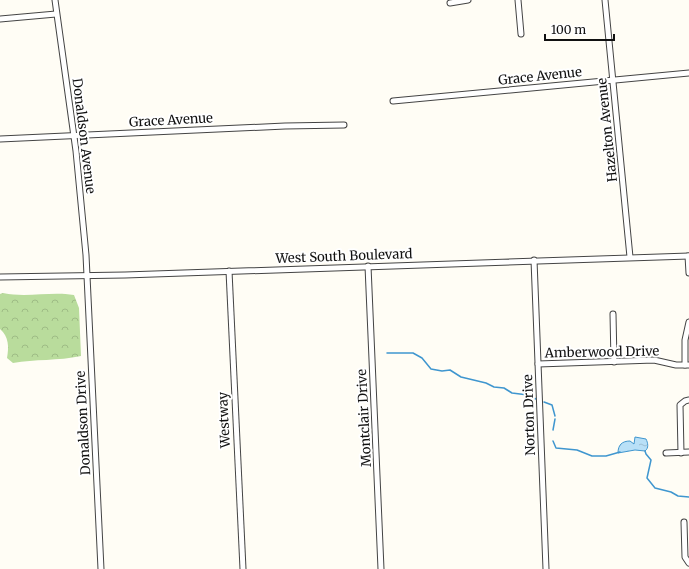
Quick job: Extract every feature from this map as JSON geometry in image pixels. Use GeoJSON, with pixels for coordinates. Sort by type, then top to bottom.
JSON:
{"type":"FeatureCollection","features":[{"type":"Feature","properties":{"kind":"street","name":"Donaldson Avenue"},"geometry":{"type":"LineString","coordinates":[[55,0],[80,187],[87,275]]}},
{"type":"Feature","properties":{"kind":"street"},"geometry":{"type":"LineString","coordinates":[[450,3],[468,0]]}},
{"type":"Feature","properties":{"kind":"street"},"geometry":{"type":"LineString","coordinates":[[518,0],[521,34]]}},
{"type":"Feature","properties":{"kind":"street","name":"Hazelton Avenue"},"geometry":{"type":"LineString","coordinates":[[605,0],[630,257]]}},
{"type":"Feature","properties":{"kind":"street"},"geometry":{"type":"LineString","coordinates":[[0,19],[56,14]]}},
{"type":"Feature","properties":{"kind":"street","name":"Grace Avenue"},"geometry":{"type":"LineString","coordinates":[[393,101],[689,73]]}},
{"type":"Feature","properties":{"kind":"street","name":"Grace Avenue"},"geometry":{"type":"LineString","coordinates":[[0,139],[285,126],[344,125]]}},
{"type":"Feature","properties":{"kind":"street"},"geometry":{"type":"LineString","coordinates":[[689,256],[689,273]]}},
{"type":"Feature","properties":{"kind":"street","name":"West South Boulevard"},"geometry":{"type":"LineString","coordinates":[[0,277],[689,256]]}},
{"type":"Feature","properties":{"kind":"street","name":"Norton Drive"},"geometry":{"type":"LineString","coordinates":[[534,260],[546,569]]}},
{"type":"Feature","properties":{"kind":"street","name":"Montclair Drive"},"geometry":{"type":"LineString","coordinates":[[368,266],[382,569]]}},
{"type":"Feature","properties":{"kind":"street","name":"Westway"},"geometry":{"type":"LineString","coordinates":[[229,271],[243,569]]}},
{"type":"Feature","properties":{"kind":"street","name":"Donaldson Drive"},"geometry":{"type":"LineString","coordinates":[[87,275],[101,569]]}},
{"type":"Feature","properties":{"kind":"street"},"geometry":{"type":"LineString","coordinates":[[613,314],[614,362]]}},
{"type":"Feature","properties":{"kind":"street"},"geometry":{"type":"LineString","coordinates":[[687,365],[685,340],[689,322]]}},
{"type":"Feature","properties":{"kind":"street","name":"Amberwood Drive"},"geometry":{"type":"LineString","coordinates":[[538,364],[656,360],[673,364],[687,365]]}},
{"type":"Feature","properties":{"kind":"street"},"geometry":{"type":"LineString","coordinates":[[682,453],[680,405],[689,400]]}},
{"type":"Feature","properties":{"kind":"street"},"geometry":{"type":"LineString","coordinates":[[666,453],[689,452]]}},
{"type":"Feature","properties":{"kind":"street"},"geometry":{"type":"LineString","coordinates":[[684,522],[685,557],[689,563]]}},
{"type":"Feature","properties":{"kind":"green space"},"geometry":{"type":"Polygon","coordinates":[[[0,294],[21,295],[74,295],[79,308],[81,356],[64,359],[13,363],[7,358],[8,342],[0,329],[0,294]]]}},
{"type":"Feature","properties":{"kind":"water"},"geometry":{"type":"Polygon","coordinates":[[[635,437],[646,439],[648,445],[645,451],[635,450],[618,453],[621,444],[630,441],[634,444],[635,437]]]}},
{"type":"Feature","properties":{"kind":"waterway"},"geometry":{"type":"LineString","coordinates":[[387,353],[413,353],[422,358],[431,369],[442,371],[450,370],[461,377],[486,383],[494,387],[504,388],[512,393],[528,395],[536,399]]}},
{"type":"Feature","properties":{"kind":"waterway"},"geometry":{"type":"LineString","coordinates":[[544,402],[552,405],[555,416]]}},
{"type":"Feature","properties":{"kind":"waterway"},"geometry":{"type":"LineString","coordinates":[[553,430],[555,419]]}},
{"type":"Feature","properties":{"kind":"waterway"},"geometry":{"type":"LineString","coordinates":[[553,441],[556,448],[577,450],[592,456],[606,456],[620,452]]}},
{"type":"Feature","properties":{"kind":"waterway"},"geometry":{"type":"LineString","coordinates":[[645,451],[651,460],[647,478],[655,488],[671,492],[678,496],[689,497]]}}]}
